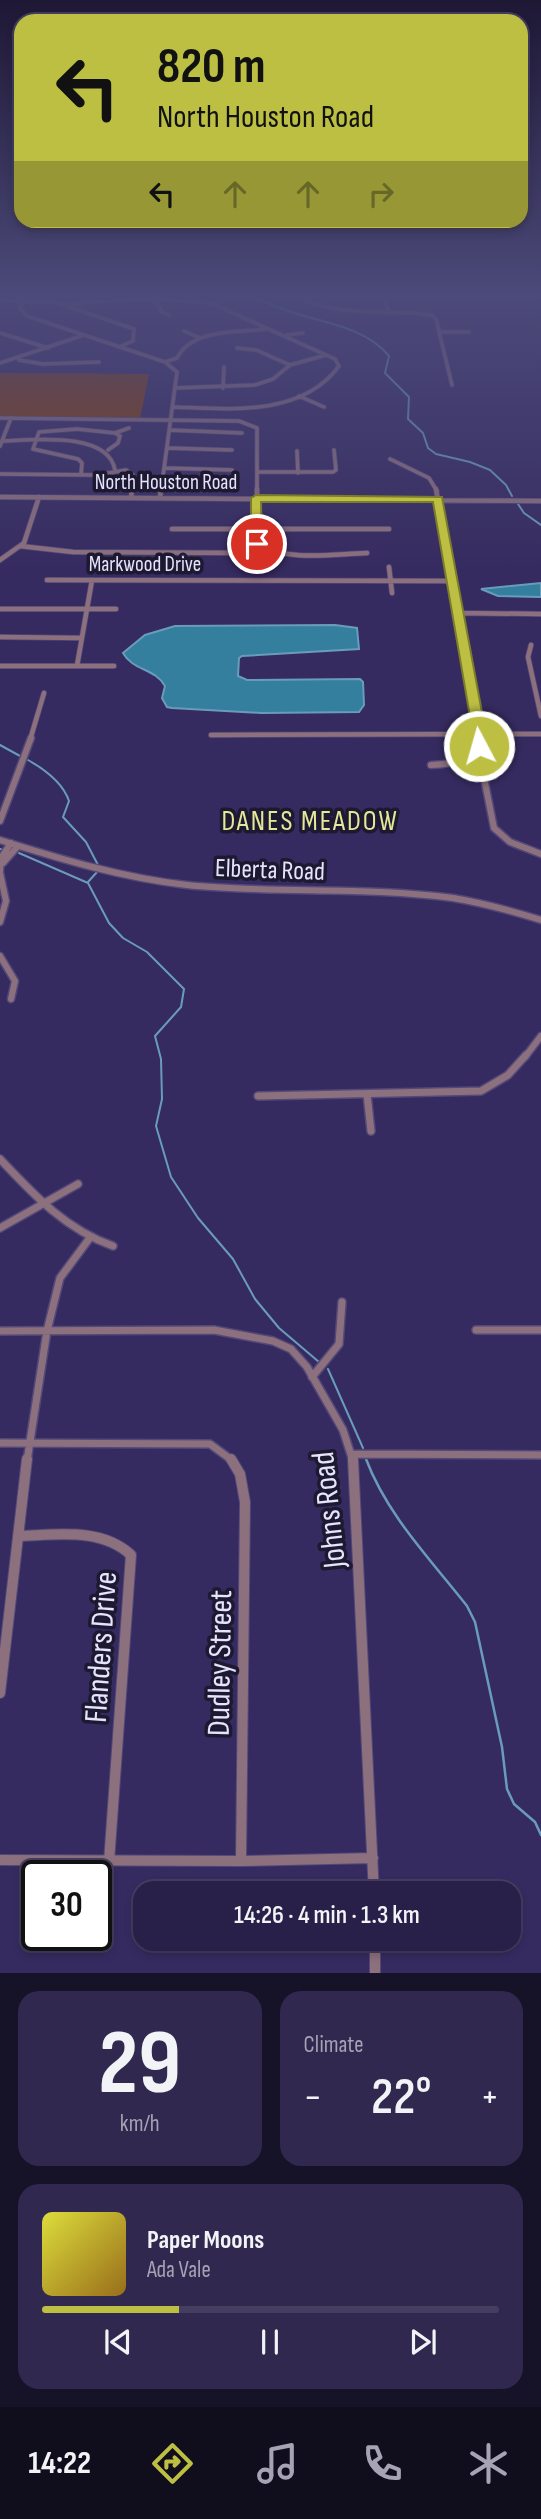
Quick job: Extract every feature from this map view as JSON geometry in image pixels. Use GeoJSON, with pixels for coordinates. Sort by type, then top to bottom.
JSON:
{"type":"FeatureCollection","features":[{"type":"Feature","properties":{"kind":"street"},"geometry":{"type":"LineString","coordinates":[[160,498],[175,388],[239,386]]}},
{"type":"Feature","properties":{"kind":"street"},"geometry":{"type":"LineString","coordinates":[[173,407],[260,407],[299,396],[321,386]]}},
{"type":"Feature","properties":{"kind":"street"},"geometry":{"type":"LineString","coordinates":[[299,396],[324,407]]}},
{"type":"Feature","properties":{"kind":"street"},"geometry":{"type":"LineString","coordinates":[[0,418],[239,421],[257,428],[256,541],[262,548]]}},
{"type":"Feature","properties":{"kind":"street"},"geometry":{"type":"LineString","coordinates":[[10,418],[1,443],[83,443],[108,450],[115,458],[115,470]]}},
{"type":"Feature","properties":{"kind":"street"},"geometry":{"type":"LineString","coordinates":[[0,428],[7,428]]}},
{"type":"Feature","properties":{"kind":"street"},"geometry":{"type":"LineString","coordinates":[[115,433],[129,428]]}},
{"type":"Feature","properties":{"kind":"street"},"geometry":{"type":"LineString","coordinates":[[81,475],[81,460],[67,454],[38,452],[33,449],[39,432],[92,429],[120,436],[118,443],[108,450]]}},
{"type":"Feature","properties":{"kind":"street"},"geometry":{"type":"LineString","coordinates":[[169,430],[242,433]]}},
{"type":"Feature","properties":{"kind":"street"},"geometry":{"type":"LineString","coordinates":[[167,448],[232,450]]}},
{"type":"Feature","properties":{"kind":"street"},"geometry":{"type":"LineString","coordinates":[[257,472],[333,472],[336,470],[334,450]]}},
{"type":"Feature","properties":{"kind":"street"},"geometry":{"type":"LineString","coordinates":[[297,451],[298,472]]}},
{"type":"Feature","properties":{"kind":"street"},"geometry":{"type":"LineString","coordinates":[[390,459],[401,467],[436,482],[479,734],[477,752],[470,757],[447,764],[431,765]]}},
{"type":"Feature","properties":{"kind":"street"},"geometry":{"type":"LineString","coordinates":[[164,468],[232,470]]}},
{"type":"Feature","properties":{"kind":"street"},"geometry":{"type":"LineString","coordinates":[[2,475],[81,475],[126,471],[134,475],[131,498]]}},
{"type":"Feature","properties":{"kind":"street","name":"North Houston Road"},"geometry":{"type":"LineString","coordinates":[[0,497],[541,500]]}},
{"type":"Feature","properties":{"kind":"street"},"geometry":{"type":"LineString","coordinates":[[0,560],[20,546],[28,534],[39,497]]}},
{"type":"Feature","properties":{"kind":"street"},"geometry":{"type":"LineString","coordinates":[[172,529],[389,529]]}},
{"type":"Feature","properties":{"kind":"street"},"geometry":{"type":"LineString","coordinates":[[20,546],[73,552],[246,552],[262,548],[283,553],[367,553]]}},
{"type":"Feature","properties":{"kind":"street"},"geometry":{"type":"LineString","coordinates":[[389,567],[392,593]]}},
{"type":"Feature","properties":{"kind":"street","name":"Markwood Drive"},"geometry":{"type":"LineString","coordinates":[[47,580],[452,581]]}},
{"type":"Feature","properties":{"kind":"street"},"geometry":{"type":"LineString","coordinates":[[77,666],[93,580]]}},
{"type":"Feature","properties":{"kind":"street"},"geometry":{"type":"LineString","coordinates":[[0,609],[116,609]]}},
{"type":"Feature","properties":{"kind":"street"},"geometry":{"type":"LineString","coordinates":[[458,613],[541,614]]}},
{"type":"Feature","properties":{"kind":"street"},"geometry":{"type":"LineString","coordinates":[[0,637],[81,638]]}},
{"type":"Feature","properties":{"kind":"street"},"geometry":{"type":"LineString","coordinates":[[531,645],[528,657],[541,714]]}},
{"type":"Feature","properties":{"kind":"street"},"geometry":{"type":"LineString","coordinates":[[0,666],[114,666]]}},
{"type":"Feature","properties":{"kind":"street"},"geometry":{"type":"LineString","coordinates":[[533,680],[541,680]]}},
{"type":"Feature","properties":{"kind":"street"},"geometry":{"type":"LineString","coordinates":[[0,821],[22,767],[44,693]]}},
{"type":"Feature","properties":{"kind":"street"},"geometry":{"type":"LineString","coordinates":[[211,734],[541,734]]}},
{"type":"Feature","properties":{"kind":"street"},"geometry":{"type":"LineString","coordinates":[[470,757],[482,768],[494,828],[498,834],[511,843],[541,854]]}},
{"type":"Feature","properties":{"kind":"street","name":"Elberta Road"},"geometry":{"type":"LineString","coordinates":[[0,840],[97,869],[163,882],[213,887],[441,895],[485,902],[541,919]]}},
{"type":"Feature","properties":{"kind":"street"},"geometry":{"type":"LineString","coordinates":[[0,922],[6,901],[0,872],[14,844]]}},
{"type":"Feature","properties":{"kind":"street"},"geometry":{"type":"LineString","coordinates":[[0,956],[16,977],[17,988],[11,999]]}},
{"type":"Feature","properties":{"kind":"street"},"geometry":{"type":"LineString","coordinates":[[258,1096],[481,1091],[502,1082],[519,1066],[541,1036]]}},
{"type":"Feature","properties":{"kind":"street"},"geometry":{"type":"LineString","coordinates":[[367,1094],[371,1131]]}},
{"type":"Feature","properties":{"kind":"street"},"geometry":{"type":"LineString","coordinates":[[0,1159],[42,1202],[89,1239],[113,1245]]}},
{"type":"Feature","properties":{"kind":"street"},"geometry":{"type":"LineString","coordinates":[[0,1228],[78,1184]]}},
{"type":"Feature","properties":{"kind":"street"},"geometry":{"type":"LineString","coordinates":[[0,1693],[29,1443],[47,1331],[60,1278],[89,1239]]}},
{"type":"Feature","properties":{"kind":"street"},"geometry":{"type":"LineString","coordinates":[[312,1377],[332,1357],[343,1336],[342,1302]]}},
{"type":"Feature","properties":{"kind":"street","name":"Johns Road"},"geometry":{"type":"LineString","coordinates":[[0,1331],[223,1330],[268,1340],[293,1351],[312,1377],[344,1427],[354,1454],[374,1881]]}},
{"type":"Feature","properties":{"kind":"street"},"geometry":{"type":"LineString","coordinates":[[476,1330],[541,1330]]}},
{"type":"Feature","properties":{"kind":"street","name":"Dudley Street"},"geometry":{"type":"LineString","coordinates":[[29,1443],[194,1442],[210,1444],[224,1451],[238,1466],[244,1483],[245,1502],[241,1861]]}},
{"type":"Feature","properties":{"kind":"street"},"geometry":{"type":"LineString","coordinates":[[0,1443],[29,1443]]}},
{"type":"Feature","properties":{"kind":"street"},"geometry":{"type":"LineString","coordinates":[[354,1454],[541,1455]]}},
{"type":"Feature","properties":{"kind":"street","name":"Flanders Drive"},"geometry":{"type":"LineString","coordinates":[[18,1536],[105,1538],[124,1546],[131,1555],[109,1860]]}},
{"type":"Feature","properties":{"kind":"street"},"geometry":{"type":"LineString","coordinates":[[112,1862],[373,1858]]}},
{"type":"Feature","properties":{"kind":"street"},"geometry":{"type":"LineString","coordinates":[[0,1860],[21,1860]]}},
{"type":"Feature","properties":{"kind":"street"},"geometry":{"type":"LineString","coordinates":[[374,1951],[375,1973]]}},
{"type":"Feature","properties":{"kind":"shaded area"},"geometry":{"type":"Polygon","coordinates":[[[0,386],[147,386],[140,419],[0,417],[0,386]]]}},
{"type":"Feature","properties":{"kind":"water"},"geometry":{"type":"Polygon","coordinates":[[[541,583],[541,597],[498,596],[481,589],[541,583]]]}},
{"type":"Feature","properties":{"kind":"water"},"geometry":{"type":"Polygon","coordinates":[[[335,625],[357,628],[359,649],[242,656],[239,658],[238,676],[247,680],[360,679],[363,682],[364,705],[359,712],[261,713],[167,707],[162,698],[165,686],[161,680],[132,663],[123,653],[145,635],[175,626],[335,625]]]}},
{"type":"Feature","properties":{"kind":"waterway"},"geometry":{"type":"LineString","coordinates":[[398,386],[409,397],[408,419],[423,433],[428,448],[436,454],[490,470],[506,485],[512,496]]}},
{"type":"Feature","properties":{"kind":"waterway"},"geometry":{"type":"LineString","coordinates":[[518,504],[524,513],[541,525]]}},
{"type":"Feature","properties":{"kind":"waterway"},"geometry":{"type":"LineString","coordinates":[[0,745],[20,756]]}},
{"type":"Feature","properties":{"kind":"waterway"},"geometry":{"type":"LineString","coordinates":[[28,760],[58,782],[69,801],[63,817],[86,842],[98,865]]}},
{"type":"Feature","properties":{"kind":"waterway"},"geometry":{"type":"LineString","coordinates":[[19,853],[88,883],[109,923],[123,938],[147,952],[184,989],[181,1007],[155,1036],[161,1059],[162,1099],[156,1126],[171,1177],[198,1218],[233,1259],[255,1299],[279,1328],[319,1362]]}},
{"type":"Feature","properties":{"kind":"waterway"},"geometry":{"type":"LineString","coordinates":[[88,882],[97,872]]}},
{"type":"Feature","properties":{"kind":"waterway"},"geometry":{"type":"LineString","coordinates":[[328,1369],[363,1448]]}},
{"type":"Feature","properties":{"kind":"waterway"},"geometry":{"type":"LineString","coordinates":[[366,1459],[375,1480],[398,1518],[467,1606],[475,1622],[502,1747],[507,1789],[514,1804],[535,1822],[541,1835]]}},
{"type":"Feature","properties":{"kind":"district","name":"DANES MEADOW"},"geometry":{"type":"Point","coordinates":[310,820]}},
{"type":"Feature","properties":{"kind":"route"},"geometry":{"type":"LineString","coordinates":[[257,544],[256,498],[438,499],[479,746]]}}]}
